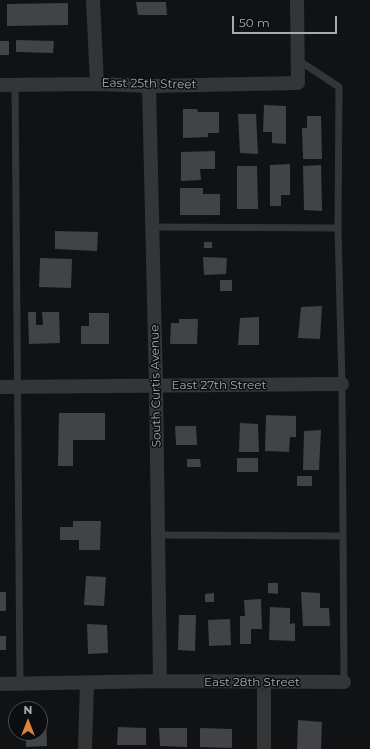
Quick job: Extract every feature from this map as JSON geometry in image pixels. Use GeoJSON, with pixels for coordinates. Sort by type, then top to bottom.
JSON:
{"type":"FeatureCollection","features":[{"type":"Feature","properties":{"kind":"street"},"geometry":{"type":"LineString","coordinates":[[93,0],[97,84]]}},
{"type":"Feature","properties":{"kind":"street"},"geometry":{"type":"LineString","coordinates":[[297,0],[298,59]]}},
{"type":"Feature","properties":{"kind":"street","name":"East 25th Street"},"geometry":{"type":"LineString","coordinates":[[0,85],[97,84],[149,86],[298,83],[298,59]]}},
{"type":"Feature","properties":{"kind":"street","name":"South Curtis Avenue"},"geometry":{"type":"LineString","coordinates":[[149,86],[156,386],[158,681]]}},
{"type":"Feature","properties":{"kind":"street","name":"East 27th Street"},"geometry":{"type":"LineString","coordinates":[[0,387],[342,384]]}},
{"type":"Feature","properties":{"kind":"street","name":"East 28th Street"},"geometry":{"type":"LineString","coordinates":[[0,684],[158,681],[344,682]]}},
{"type":"Feature","properties":{"kind":"street"},"geometry":{"type":"LineString","coordinates":[[264,682],[264,749]]}},
{"type":"Feature","properties":{"kind":"street"},"geometry":{"type":"LineString","coordinates":[[85,749],[87,683]]}},
{"type":"Feature","properties":{"kind":"lane"},"geometry":{"type":"LineString","coordinates":[[298,59],[339,87],[338,228],[342,384],[344,682]]}},
{"type":"Feature","properties":{"kind":"lane"},"geometry":{"type":"LineString","coordinates":[[15,85],[20,684]]}},
{"type":"Feature","properties":{"kind":"lane"},"geometry":{"type":"LineString","coordinates":[[152,227],[338,228]]}},
{"type":"Feature","properties":{"kind":"lane"},"geometry":{"type":"LineString","coordinates":[[158,535],[343,536]]}},
{"type":"Feature","properties":{"kind":"building"},"geometry":{"type":"Polygon","coordinates":[[[136,2],[166,2],[167,15],[138,15],[136,2]]]}},
{"type":"Feature","properties":{"kind":"building"},"geometry":{"type":"Polygon","coordinates":[[[68,3],[68,25],[7,26],[7,4],[68,3]]]}},
{"type":"Feature","properties":{"kind":"building"},"geometry":{"type":"Polygon","coordinates":[[[16,40],[54,41],[53,53],[16,52],[16,40]]]}},
{"type":"Feature","properties":{"kind":"building"},"geometry":{"type":"Polygon","coordinates":[[[0,41],[9,41],[9,55],[0,55],[0,41]]]}},
{"type":"Feature","properties":{"kind":"building"},"geometry":{"type":"Polygon","coordinates":[[[264,105],[286,106],[286,144],[272,143],[272,132],[263,132],[264,105]]]}},
{"type":"Feature","properties":{"kind":"building"},"geometry":{"type":"Polygon","coordinates":[[[183,109],[197,109],[198,112],[219,112],[219,133],[208,133],[208,137],[183,138],[183,109]]]}},
{"type":"Feature","properties":{"kind":"building"},"geometry":{"type":"Polygon","coordinates":[[[238,114],[256,114],[258,154],[240,153],[238,114]]]}},
{"type":"Feature","properties":{"kind":"building"},"geometry":{"type":"Polygon","coordinates":[[[307,116],[321,116],[322,159],[303,159],[302,128],[307,128],[307,116]]]}},
{"type":"Feature","properties":{"kind":"building"},"geometry":{"type":"Polygon","coordinates":[[[215,151],[215,169],[200,169],[201,180],[181,181],[181,152],[215,151]]]}},
{"type":"Feature","properties":{"kind":"building"},"geometry":{"type":"Polygon","coordinates":[[[290,164],[290,195],[281,195],[281,206],[270,206],[270,165],[290,164]]]}},
{"type":"Feature","properties":{"kind":"building"},"geometry":{"type":"Polygon","coordinates":[[[321,165],[322,211],[304,210],[303,166],[321,165]]]}},
{"type":"Feature","properties":{"kind":"building"},"geometry":{"type":"Polygon","coordinates":[[[237,166],[257,166],[258,209],[237,209],[237,166]]]}},
{"type":"Feature","properties":{"kind":"building"},"geometry":{"type":"Polygon","coordinates":[[[180,188],[203,188],[203,194],[220,194],[220,215],[180,215],[180,188]]]}},
{"type":"Feature","properties":{"kind":"building"},"geometry":{"type":"Polygon","coordinates":[[[55,231],[98,232],[97,251],[55,249],[55,231]]]}},
{"type":"Feature","properties":{"kind":"building"},"geometry":{"type":"Polygon","coordinates":[[[204,242],[212,242],[212,248],[204,248],[204,242]]]}},
{"type":"Feature","properties":{"kind":"building"},"geometry":{"type":"Polygon","coordinates":[[[203,257],[227,258],[226,274],[204,275],[203,257]]]}},
{"type":"Feature","properties":{"kind":"building"},"geometry":{"type":"Polygon","coordinates":[[[40,258],[72,259],[71,288],[39,287],[40,258]]]}},
{"type":"Feature","properties":{"kind":"building"},"geometry":{"type":"Polygon","coordinates":[[[220,280],[232,280],[232,291],[220,291],[220,280]]]}},
{"type":"Feature","properties":{"kind":"building"},"geometry":{"type":"Polygon","coordinates":[[[322,306],[320,339],[298,338],[301,307],[322,306]]]}},
{"type":"Feature","properties":{"kind":"building"},"geometry":{"type":"Polygon","coordinates":[[[28,312],[36,312],[36,325],[43,325],[42,312],[59,312],[60,343],[29,344],[28,312]]]}},
{"type":"Feature","properties":{"kind":"building"},"geometry":{"type":"Polygon","coordinates":[[[89,313],[109,313],[109,344],[81,344],[81,326],[89,326],[89,313]]]}},
{"type":"Feature","properties":{"kind":"building"},"geometry":{"type":"Polygon","coordinates":[[[259,317],[259,345],[238,345],[240,318],[259,317]]]}},
{"type":"Feature","properties":{"kind":"building"},"geometry":{"type":"Polygon","coordinates":[[[179,319],[198,319],[197,344],[170,344],[171,323],[179,323],[179,319]]]}},
{"type":"Feature","properties":{"kind":"building"},"geometry":{"type":"Polygon","coordinates":[[[59,413],[105,413],[105,440],[73,440],[73,466],[58,466],[59,413]]]}},
{"type":"Feature","properties":{"kind":"building"},"geometry":{"type":"Polygon","coordinates":[[[266,415],[296,416],[296,437],[290,437],[289,452],[265,451],[266,415]]]}},
{"type":"Feature","properties":{"kind":"building"},"geometry":{"type":"Polygon","coordinates":[[[240,423],[258,424],[259,452],[239,452],[240,423]]]}},
{"type":"Feature","properties":{"kind":"building"},"geometry":{"type":"Polygon","coordinates":[[[175,426],[196,426],[197,445],[176,445],[175,426]]]}},
{"type":"Feature","properties":{"kind":"building"},"geometry":{"type":"Polygon","coordinates":[[[321,430],[319,470],[303,470],[304,431],[321,430]]]}},
{"type":"Feature","properties":{"kind":"building"},"geometry":{"type":"Polygon","coordinates":[[[237,458],[258,458],[258,472],[237,472],[237,458]]]}},
{"type":"Feature","properties":{"kind":"building"},"geometry":{"type":"Polygon","coordinates":[[[187,459],[200,459],[201,467],[187,467],[187,459]]]}},
{"type":"Feature","properties":{"kind":"building"},"geometry":{"type":"Polygon","coordinates":[[[297,476],[312,476],[312,486],[297,486],[297,476]]]}},
{"type":"Feature","properties":{"kind":"building"},"geometry":{"type":"Polygon","coordinates":[[[73,521],[101,521],[100,550],[79,550],[79,540],[60,540],[60,527],[73,527],[73,521]]]}},
{"type":"Feature","properties":{"kind":"building"},"geometry":{"type":"Polygon","coordinates":[[[86,576],[106,577],[104,606],[84,605],[86,576]]]}},
{"type":"Feature","properties":{"kind":"building"},"geometry":{"type":"Polygon","coordinates":[[[268,583],[278,583],[278,594],[268,593],[268,583]]]}},
{"type":"Feature","properties":{"kind":"building"},"geometry":{"type":"Polygon","coordinates":[[[0,592],[6,592],[6,611],[0,611],[0,592]]]}},
{"type":"Feature","properties":{"kind":"building"},"geometry":{"type":"Polygon","coordinates":[[[301,592],[320,593],[320,608],[329,608],[330,626],[303,626],[301,592]]]}},
{"type":"Feature","properties":{"kind":"building"},"geometry":{"type":"Polygon","coordinates":[[[214,593],[214,602],[205,602],[205,594],[214,593]]]}},
{"type":"Feature","properties":{"kind":"building"},"geometry":{"type":"Polygon","coordinates":[[[261,599],[262,629],[251,629],[251,644],[240,644],[240,616],[245,616],[244,600],[261,599]]]}},
{"type":"Feature","properties":{"kind":"building"},"geometry":{"type":"Polygon","coordinates":[[[270,607],[290,608],[290,624],[295,623],[295,641],[269,640],[270,607]]]}},
{"type":"Feature","properties":{"kind":"building"},"geometry":{"type":"Polygon","coordinates":[[[179,615],[196,615],[195,651],[178,650],[179,615]]]}},
{"type":"Feature","properties":{"kind":"building"},"geometry":{"type":"Polygon","coordinates":[[[230,619],[231,645],[209,646],[208,620],[230,619]]]}},
{"type":"Feature","properties":{"kind":"building"},"geometry":{"type":"Polygon","coordinates":[[[87,624],[107,625],[108,653],[88,654],[87,624]]]}},
{"type":"Feature","properties":{"kind":"building"},"geometry":{"type":"Polygon","coordinates":[[[0,636],[6,636],[6,650],[0,650],[0,636]]]}},
{"type":"Feature","properties":{"kind":"building"},"geometry":{"type":"Polygon","coordinates":[[[298,720],[322,722],[321,749],[297,749],[298,720]]]}},
{"type":"Feature","properties":{"kind":"building"},"geometry":{"type":"Polygon","coordinates":[[[118,727],[146,728],[146,745],[117,745],[118,727]]]}},
{"type":"Feature","properties":{"kind":"building"},"geometry":{"type":"Polygon","coordinates":[[[159,728],[187,728],[187,747],[160,746],[159,728]]]}},
{"type":"Feature","properties":{"kind":"building"},"geometry":{"type":"Polygon","coordinates":[[[200,728],[232,729],[232,748],[200,747],[200,728]]]}},
{"type":"Feature","properties":{"kind":"building"},"geometry":{"type":"Polygon","coordinates":[[[26,741],[47,741],[47,746],[26,747],[26,741]]]}}]}
